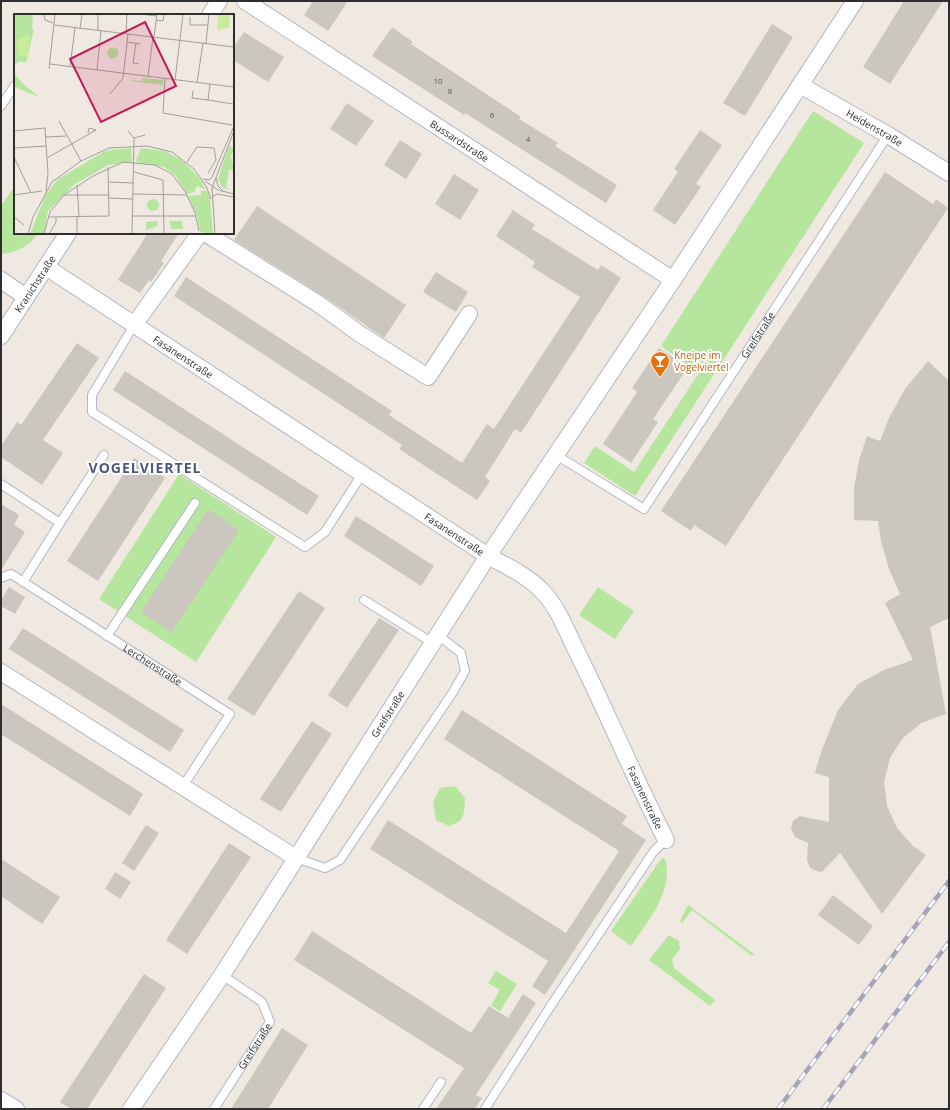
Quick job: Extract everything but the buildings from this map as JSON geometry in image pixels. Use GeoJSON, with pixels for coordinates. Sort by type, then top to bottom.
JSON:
{"type":"FeatureCollection","features":[{"type":"Feature","properties":{"kind":"street"},"geometry":{"type":"LineString","coordinates":[[211,14],[219,1]]}},
{"type":"Feature","properties":{"kind":"street","name":"Bussardstraße"},"geometry":{"type":"LineString","coordinates":[[245,1],[673,280]]}},
{"type":"Feature","properties":{"kind":"street","name":"Greifstraße"},"geometry":{"type":"LineString","coordinates":[[131,1109],[222,974],[488,556],[673,280],[855,1]]}},
{"type":"Feature","properties":{"kind":"street","name":"Heidenstraße"},"geometry":{"type":"LineString","coordinates":[[800,85],[888,135],[949,173]]}},
{"type":"Feature","properties":{"kind":"street","name":"Kranichstraße"},"geometry":{"type":"LineString","coordinates":[[1,336],[67,234]]}},
{"type":"Feature","properties":{"kind":"street"},"geometry":{"type":"LineString","coordinates":[[134,325],[199,234]]}},
{"type":"Feature","properties":{"kind":"street"},"geometry":{"type":"LineString","coordinates":[[207,234],[317,303],[360,334],[428,378],[470,314]]}},
{"type":"Feature","properties":{"kind":"street","name":"Fasanenstraße"},"geometry":{"type":"LineString","coordinates":[[46,267],[488,556],[526,577],[542,591],[554,608],[594,687],[643,794],[666,840]]}},
{"type":"Feature","properties":{"kind":"street"},"geometry":{"type":"LineString","coordinates":[[1,280],[26,297]]}},
{"type":"Feature","properties":{"kind":"street"},"geometry":{"type":"LineString","coordinates":[[1,672],[296,858]]}},
{"type":"Feature","properties":{"kind":"street"},"geometry":{"type":"LineString","coordinates":[[1,1100],[16,1109]]}},
{"type":"Feature","properties":{"kind":"lane"},"geometry":{"type":"LineString","coordinates":[[1,106],[14,87]]}},
{"type":"Feature","properties":{"kind":"lane","name":"Greifstraße"},"geometry":{"type":"LineString","coordinates":[[556,455],[644,509],[888,135]]}},
{"type":"Feature","properties":{"kind":"lane"},"geometry":{"type":"LineString","coordinates":[[134,325],[92,395],[92,412],[305,547],[325,532],[362,474]]}},
{"type":"Feature","properties":{"kind":"lane"},"geometry":{"type":"LineString","coordinates":[[23,582],[104,455]]}},
{"type":"Feature","properties":{"kind":"lane"},"geometry":{"type":"LineString","coordinates":[[1,484],[60,523]]}},
{"type":"Feature","properties":{"kind":"lane"},"geometry":{"type":"LineString","coordinates":[[107,636],[195,503]]}},
{"type":"Feature","properties":{"kind":"lane","name":"Lerchenstraße"},"geometry":{"type":"LineString","coordinates":[[1,578],[11,574],[230,714],[183,786]]}},
{"type":"Feature","properties":{"kind":"lane"},"geometry":{"type":"LineString","coordinates":[[296,858],[325,868],[340,860],[453,692],[465,671],[461,653],[364,600]]}},
{"type":"Feature","properties":{"kind":"lane"},"geometry":{"type":"LineString","coordinates":[[485,1109],[649,857],[666,840]]}},
{"type":"Feature","properties":{"kind":"lane","name":"Greifstraße"},"geometry":{"type":"LineString","coordinates":[[214,1109],[270,1022],[262,1002],[222,974]]}},
{"type":"Feature","properties":{"kind":"lane"},"geometry":{"type":"LineString","coordinates":[[423,1109],[441,1082]]}},
{"type":"Feature","properties":{"kind":"green space"},"geometry":{"type":"Polygon","coordinates":[[[813,111],[864,143],[635,496],[584,463],[595,446],[634,472],[699,373],[661,346],[813,111]]]}},
{"type":"Feature","properties":{"kind":"green space"},"geometry":{"type":"Polygon","coordinates":[[[14,187],[14,234],[37,234],[31,242],[22,248],[1,254],[1,206],[14,187]]]}},
{"type":"Feature","properties":{"kind":"green space"},"geometry":{"type":"Polygon","coordinates":[[[179,474],[276,537],[196,662],[99,599],[179,474]]]}},
{"type":"Feature","properties":{"kind":"green space"},"geometry":{"type":"Polygon","coordinates":[[[598,587],[634,611],[615,639],[579,615],[598,587]]]}},
{"type":"Feature","properties":{"kind":"green space"},"geometry":{"type":"Polygon","coordinates":[[[455,786],[465,798],[464,812],[459,822],[449,826],[436,820],[433,802],[440,788],[455,786]]]}},
{"type":"Feature","properties":{"kind":"green space"},"geometry":{"type":"Polygon","coordinates":[[[663,858],[666,860],[666,884],[658,906],[631,946],[611,931],[663,858]]]}},
{"type":"Feature","properties":{"kind":"green space"},"geometry":{"type":"Polygon","coordinates":[[[688,905],[754,954],[752,956],[692,910],[682,923],[680,921],[688,905]]]}},
{"type":"Feature","properties":{"kind":"green space"},"geometry":{"type":"Polygon","coordinates":[[[669,935],[679,941],[680,949],[672,960],[674,968],[715,1000],[710,1006],[649,960],[669,935]]]}},
{"type":"Feature","properties":{"kind":"green space"},"geometry":{"type":"Polygon","coordinates":[[[496,971],[517,984],[500,1011],[491,1005],[500,990],[488,983],[496,971]]]}},
{"type":"Feature","properties":{"kind":"railway"},"geometry":{"type":"LineString","coordinates":[[778,1109],[949,881]]}},
{"type":"Feature","properties":{"kind":"railway"},"geometry":{"type":"LineString","coordinates":[[823,1109],[949,942]]}},
{"type":"Feature","properties":{"kind":"place","name":"Kneipe im Vogelviertel"},"geometry":{"type":"Point","coordinates":[660,378]}},
{"type":"Feature","properties":{"kind":"district","name":"VOGELVIERTEL"},"geometry":{"type":"Point","coordinates":[145,468]}}]}
